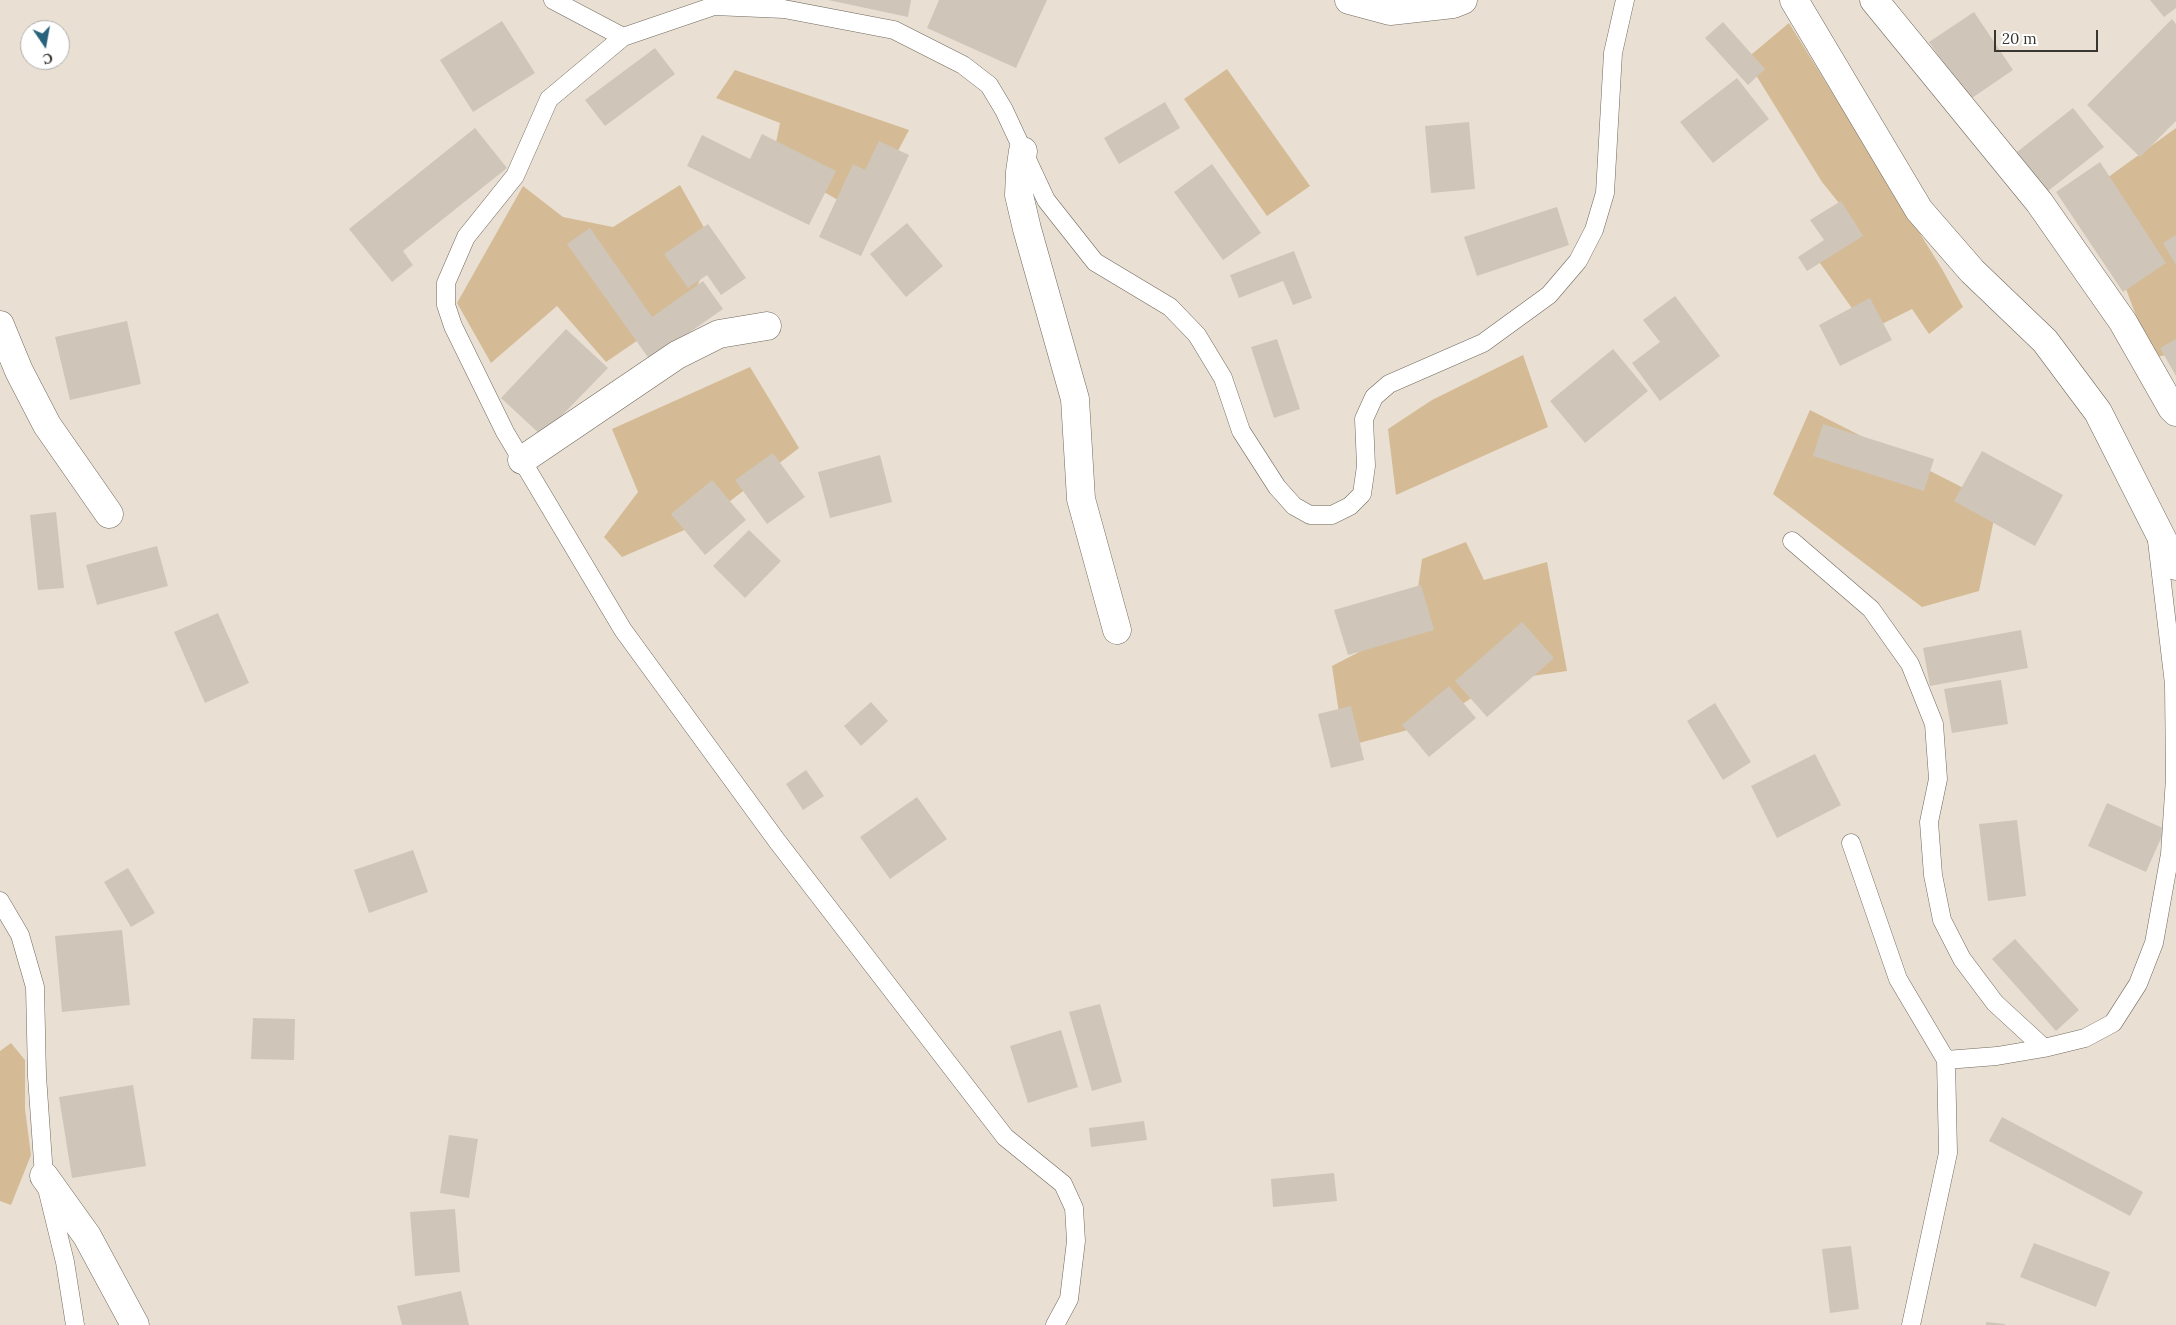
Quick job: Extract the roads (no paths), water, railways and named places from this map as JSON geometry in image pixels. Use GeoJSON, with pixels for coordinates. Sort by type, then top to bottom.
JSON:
{"type":"FeatureCollection","features":[{"type":"Feature","properties":{"kind":"street"},"geometry":{"type":"LineString","coordinates":[[1349,0],[1390,11],[1453,4],[1463,0]]}},
{"type":"Feature","properties":{"kind":"street"},"geometry":{"type":"LineString","coordinates":[[1794,0],[1919,210],[1972,272],[2045,342],[2098,412],[2176,566]]}},
{"type":"Feature","properties":{"kind":"street"},"geometry":{"type":"LineString","coordinates":[[1874,0],[2039,202],[2123,322],[2176,412]]}},
{"type":"Feature","properties":{"kind":"street"},"geometry":{"type":"LineString","coordinates":[[1023,151],[1019,195],[1026,229],[1075,400],[1081,499],[1117,630]]}},
{"type":"Feature","properties":{"kind":"street"},"geometry":{"type":"LineString","coordinates":[[0,325],[19,371],[48,425],[109,514]]}},
{"type":"Feature","properties":{"kind":"street"},"geometry":{"type":"LineString","coordinates":[[522,460],[677,355],[719,334],[767,326]]}},
{"type":"Feature","properties":{"kind":"street"},"geometry":{"type":"LineString","coordinates":[[44,1176],[88,1236],[135,1325]]}},
{"type":"Feature","properties":{"kind":"lane"},"geometry":{"type":"LineString","coordinates":[[554,0],[622,37]]}},
{"type":"Feature","properties":{"kind":"lane"},"geometry":{"type":"LineString","coordinates":[[1055,1325],[1069,1299],[1076,1241],[1074,1208],[1063,1184],[1005,1136],[777,841],[623,630],[504,432],[453,326],[446,305],[446,283],[466,237],[515,176],[549,99],[622,37],[714,6],[784,8],[894,30],[964,65],[989,85],[1004,110],[1046,200],[1095,262],[1170,307],[1197,335],[1223,378],[1241,431],[1277,486],[1294,506],[1310,515],[1332,515],[1350,506],[1362,494],[1366,466],[1364,419],[1374,397],[1389,384],[1483,344],[1549,295],[1578,261],[1594,230],[1605,193],[1613,53],[1625,0]]}},
{"type":"Feature","properties":{"kind":"lane"},"geometry":{"type":"LineString","coordinates":[[1946,1060],[1997,1056],[2044,1048],[2085,1038],[2113,1023],[2138,984],[2154,942],[2170,854],[2175,778],[2174,684],[2154,523]]}},
{"type":"Feature","properties":{"kind":"lane"},"geometry":{"type":"LineString","coordinates":[[1792,541],[1871,609],[1910,664],[1934,724],[1938,779],[1929,822],[1933,876],[1942,920],[1962,959],[1995,1003],[2044,1048]]}},
{"type":"Feature","properties":{"kind":"lane"},"geometry":{"type":"LineString","coordinates":[[1851,843],[1898,979],[1946,1060],[1948,1153],[1910,1325]]}},
{"type":"Feature","properties":{"kind":"lane"},"geometry":{"type":"LineString","coordinates":[[0,902],[20,935],[35,987],[36,1076],[44,1176],[65,1262],[75,1325]]}}]}
